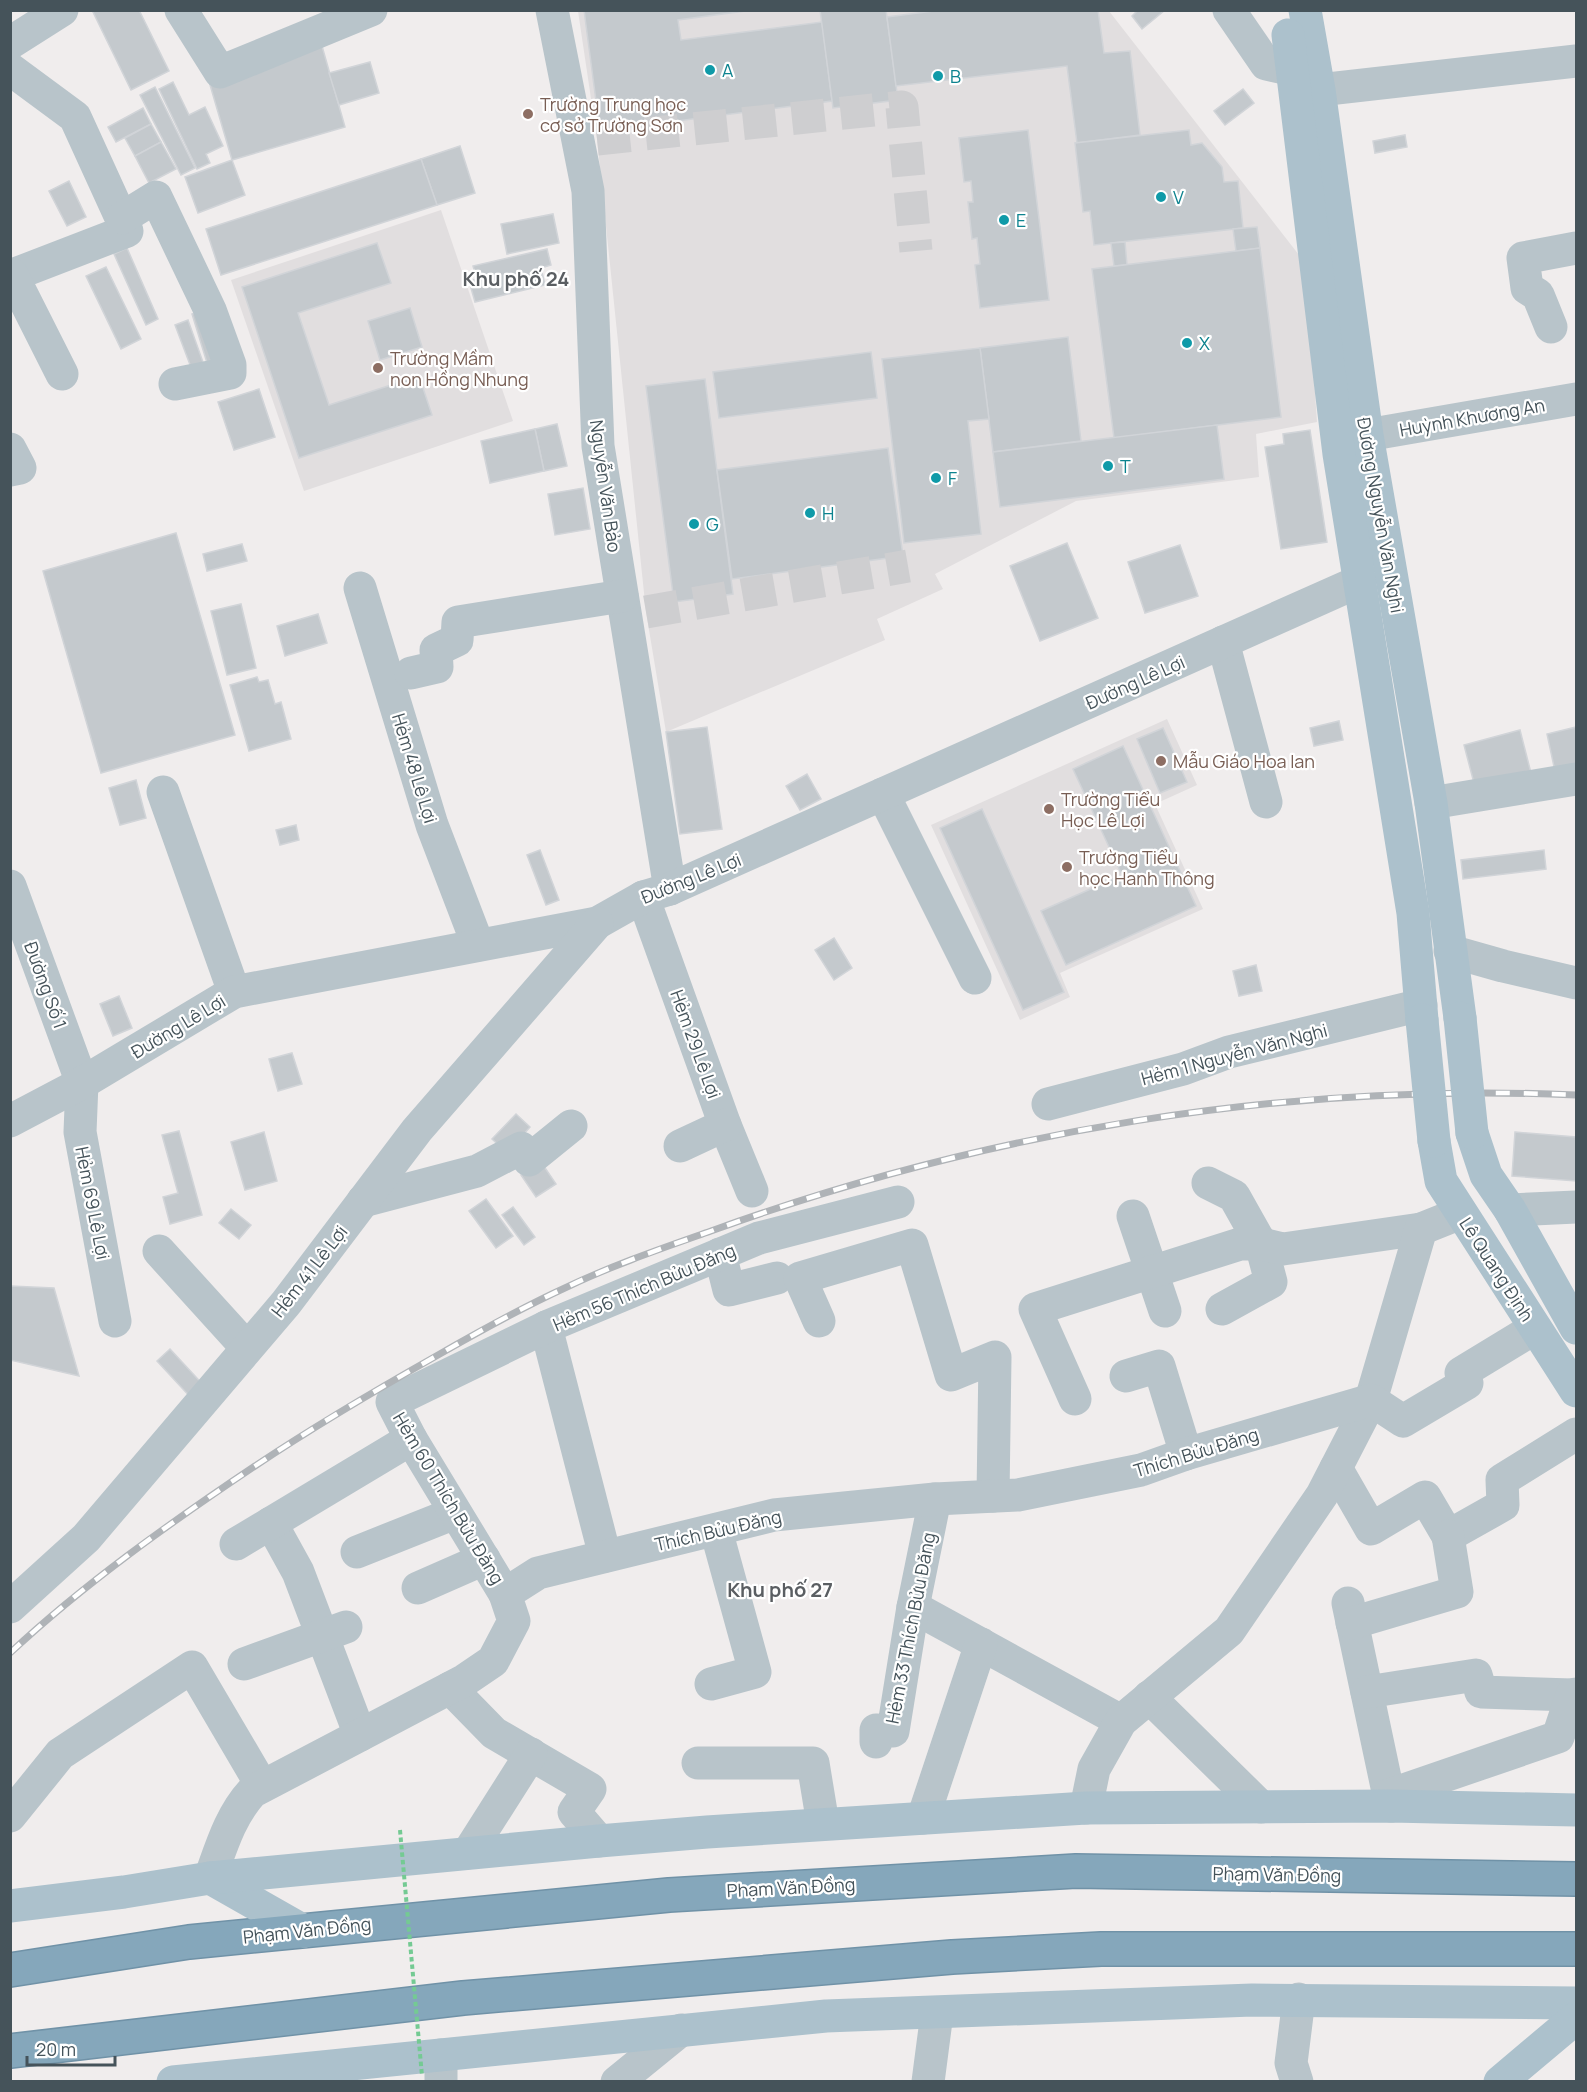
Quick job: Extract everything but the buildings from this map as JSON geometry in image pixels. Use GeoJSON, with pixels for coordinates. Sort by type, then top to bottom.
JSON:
{"type":"FeatureCollection","features":[{"type":"Feature","properties":{"kind":"highway","name":"Phạm Văn Đồng"},"geometry":{"type":"LineString","coordinates":[[10,1970],[189,1942],[669,1894],[1076,1871],[1576,1879]]}},
{"type":"Feature","properties":{"kind":"highway"},"geometry":{"type":"LineString","coordinates":[[10,2052],[463,1998],[952,1957],[1101,1949],[1576,1949]]}},
{"type":"Feature","properties":{"kind":"main road","name":"Đường Nguyễn Văn Nghi"},"geometry":{"type":"LineString","coordinates":[[1285,10],[1339,454],[1413,913],[1434,1141]]}},
{"type":"Feature","properties":{"kind":"main road","name":"Đường Nguyễn Văn Nghi"},"geometry":{"type":"LineString","coordinates":[[1305,10],[1319,90],[1367,435],[1431,803],[1460,1018],[1472,1133]]}},
{"type":"Feature","properties":{"kind":"main road"},"geometry":{"type":"LineString","coordinates":[[1360,581],[1390,570]]}},
{"type":"Feature","properties":{"kind":"main road","name":"Lê Quang Định"},"geometry":{"type":"LineString","coordinates":[[1472,1133],[1486,1175],[1510,1210],[1576,1328]]}},
{"type":"Feature","properties":{"kind":"main road","name":"Lê Quang Định"},"geometry":{"type":"LineString","coordinates":[[1434,1141],[1441,1181],[1576,1391]]}},
{"type":"Feature","properties":{"kind":"main road"},"geometry":{"type":"LineString","coordinates":[[10,1906],[124,1892],[210,1878],[599,1841],[824,1824],[1086,1808],[1261,1807],[1390,1800],[1576,1810]]}},
{"type":"Feature","properties":{"kind":"main road"},"geometry":{"type":"LineString","coordinates":[[210,1878],[304,1930]]}},
{"type":"Feature","properties":{"kind":"main road"},"geometry":{"type":"LineString","coordinates":[[173,2082],[435,2071],[681,2030],[826,2016],[1299,1999],[1576,2002]]}},
{"type":"Feature","properties":{"kind":"main road"},"geometry":{"type":"LineString","coordinates":[[1500,2082],[1576,2018]]}},
{"type":"Feature","properties":{"kind":"main road"},"geometry":{"type":"LineString","coordinates":[[1540,2082],[1544,2054],[1550,2041]]}},
{"type":"Feature","properties":{"kind":"street"},"geometry":{"type":"LineString","coordinates":[[10,43],[62,10]]}},
{"type":"Feature","properties":{"kind":"street"},"geometry":{"type":"LineString","coordinates":[[181,10],[220,72],[371,10]]}},
{"type":"Feature","properties":{"kind":"street","name":"Nguyễn Văn Bảo"},"geometry":{"type":"LineString","coordinates":[[552,10],[588,140],[598,446],[631,608],[656,893]]}},
{"type":"Feature","properties":{"kind":"street"},"geometry":{"type":"LineString","coordinates":[[1229,10],[1266,64],[1293,70]]}},
{"type":"Feature","properties":{"kind":"street"},"geometry":{"type":"LineString","coordinates":[[1319,90],[1576,61]]}},
{"type":"Feature","properties":{"kind":"street"},"geometry":{"type":"LineString","coordinates":[[16,81],[75,117],[127,231],[11,275],[62,374]]}},
{"type":"Feature","properties":{"kind":"street"},"geometry":{"type":"LineString","coordinates":[[122,218],[156,197],[210,310],[230,365],[230,373],[175,384]]}},
{"type":"Feature","properties":{"kind":"street"},"geometry":{"type":"LineString","coordinates":[[1551,327],[1538,295],[1527,288],[1523,258],[1576,248]]}},
{"type":"Feature","properties":{"kind":"street","name":"Huỳnh Khương An"},"geometry":{"type":"LineString","coordinates":[[1367,435],[1576,399]]}},
{"type":"Feature","properties":{"kind":"street"},"geometry":{"type":"LineString","coordinates":[[10,448],[20,468],[10,470]]}},
{"type":"Feature","properties":{"kind":"street","name":"Đường Lê Lợi"},"geometry":{"type":"LineString","coordinates":[[14,1110],[82,1083],[234,993],[597,923],[656,893],[1360,581]]}},
{"type":"Feature","properties":{"kind":"street","name":"Hẻm 48 Lê Lợi"},"geometry":{"type":"LineString","coordinates":[[360,588],[432,825],[478,945]]}},
{"type":"Feature","properties":{"kind":"street"},"geometry":{"type":"LineString","coordinates":[[411,673],[437,667],[436,650],[457,640],[458,622],[631,608]]}},
{"type":"Feature","properties":{"kind":"street"},"geometry":{"type":"LineString","coordinates":[[1223,642],[1266,802]]}},
{"type":"Feature","properties":{"kind":"street"},"geometry":{"type":"LineString","coordinates":[[1431,803],[1576,779]]}},
{"type":"Feature","properties":{"kind":"street"},"geometry":{"type":"LineString","coordinates":[[163,792],[234,993]]}},
{"type":"Feature","properties":{"kind":"street"},"geometry":{"type":"LineString","coordinates":[[883,794],[975,978]]}},
{"type":"Feature","properties":{"kind":"street","name":"Đường Số 1"},"geometry":{"type":"LineString","coordinates":[[10,886],[82,1083]]}},
{"type":"Feature","properties":{"kind":"street","name":"Hẻm 29 Lê Lợi"},"geometry":{"type":"LineString","coordinates":[[656,893],[725,1125],[752,1191]]}},
{"type":"Feature","properties":{"kind":"street","name":"Hẻm 41 Lê Lợi"},"geometry":{"type":"LineString","coordinates":[[10,1608],[86,1538],[286,1303],[417,1130],[597,923]]}},
{"type":"Feature","properties":{"kind":"street"},"geometry":{"type":"LineString","coordinates":[[1450,951],[1576,983]]}},
{"type":"Feature","properties":{"kind":"street","name":"Hẻm 1 Nguyễn Văn Nghi"},"geometry":{"type":"LineString","coordinates":[[1048,1104],[1183,1069],[1229,1052],[1421,1012]]}},
{"type":"Feature","properties":{"kind":"street","name":"Hẻm 69 Lê Lợi"},"geometry":{"type":"LineString","coordinates":[[82,1083],[80,1132],[115,1322]]}},
{"type":"Feature","properties":{"kind":"street"},"geometry":{"type":"LineString","coordinates":[[680,1146],[725,1125]]}},
{"type":"Feature","properties":{"kind":"street"},"geometry":{"type":"LineString","coordinates":[[363,1201],[477,1171],[521,1148],[529,1160],[571,1126]]}},
{"type":"Feature","properties":{"kind":"street"},"geometry":{"type":"LineString","coordinates":[[1208,1183],[1234,1196],[1261,1244],[1271,1282],[1222,1309]]}},
{"type":"Feature","properties":{"kind":"street","name":"Hẻm 56 Thích Bửu Đăng"},"geometry":{"type":"LineString","coordinates":[[605,1556],[546,1327],[759,1238],[898,1202]]}},
{"type":"Feature","properties":{"kind":"street"},"geometry":{"type":"LineString","coordinates":[[1510,1210],[1576,1207]]}},
{"type":"Feature","properties":{"kind":"street"},"geometry":{"type":"LineString","coordinates":[[1075,1399],[1035,1309],[1240,1245],[1261,1244],[1283,1249],[1421,1229],[1461,1213]]}},
{"type":"Feature","properties":{"kind":"street"},"geometry":{"type":"LineString","coordinates":[[1133,1216],[1165,1311]]}},
{"type":"Feature","properties":{"kind":"street"},"geometry":{"type":"LineString","coordinates":[[1086,1808],[1094,1769],[1121,1721],[1229,1631],[1322,1495],[1371,1400],[1421,1229]]}},
{"type":"Feature","properties":{"kind":"street"},"geometry":{"type":"LineString","coordinates":[[819,1321],[800,1278],[912,1245],[951,1375],[995,1358],[993,1496]]}},
{"type":"Feature","properties":{"kind":"street"},"geometry":{"type":"LineString","coordinates":[[159,1251],[247,1348]]}},
{"type":"Feature","properties":{"kind":"street"},"geometry":{"type":"LineString","coordinates":[[720,1254],[729,1290],[777,1278]]}},
{"type":"Feature","properties":{"kind":"street","name":"Hẻm 60 Thích Bửu Đăng"},"geometry":{"type":"LineString","coordinates":[[505,1594],[411,1439],[392,1402],[546,1327]]}},
{"type":"Feature","properties":{"kind":"street"},"geometry":{"type":"LineString","coordinates":[[1371,1400],[1403,1421],[1467,1383],[1461,1373],[1535,1328]]}},
{"type":"Feature","properties":{"kind":"street"},"geometry":{"type":"LineString","coordinates":[[1126,1376],[1159,1366],[1186,1454]]}},
{"type":"Feature","properties":{"kind":"street","name":"Thích Bửu Đăng"},"geometry":{"type":"LineString","coordinates":[[505,1594],[538,1574],[774,1515],[934,1499],[1018,1495],[1141,1470],[1186,1454],[1371,1400]]}},
{"type":"Feature","properties":{"kind":"street"},"geometry":{"type":"LineString","coordinates":[[1448,1536],[1503,1505],[1502,1480],[1576,1434]]}},
{"type":"Feature","properties":{"kind":"street"},"geometry":{"type":"LineString","coordinates":[[236,1544],[411,1439]]}},
{"type":"Feature","properties":{"kind":"street"},"geometry":{"type":"LineString","coordinates":[[1336,1468],[1371,1529],[1425,1497],[1448,1536],[1457,1592],[1350,1613],[1390,1800],[1558,1737],[1574,1695],[1481,1692],[1476,1675],[1367,1692]]}},
{"type":"Feature","properties":{"kind":"street","name":"Hẻm 33 Thích Bửu Đăng"},"geometry":{"type":"LineString","coordinates":[[876,1742],[876,1730],[893,1731],[913,1607],[934,1499]]}},
{"type":"Feature","properties":{"kind":"street"},"geometry":{"type":"LineString","coordinates":[[357,1552],[455,1513]]}},
{"type":"Feature","properties":{"kind":"street"},"geometry":{"type":"LineString","coordinates":[[271,1523],[335,1631],[360,1735]]}},
{"type":"Feature","properties":{"kind":"street"},"geometry":{"type":"LineString","coordinates":[[711,1684],[754,1672],[716,1530]]}},
{"type":"Feature","properties":{"kind":"street"},"geometry":{"type":"LineString","coordinates":[[418,1588],[484,1559]]}},
{"type":"Feature","properties":{"kind":"street"},"geometry":{"type":"LineString","coordinates":[[210,1878],[240,1805],[252,1792],[465,1680],[493,1660],[514,1621],[505,1594]]}},
{"type":"Feature","properties":{"kind":"street"},"geometry":{"type":"LineString","coordinates":[[913,1607],[1121,1721]]}},
{"type":"Feature","properties":{"kind":"street"},"geometry":{"type":"LineString","coordinates":[[244,1664],[335,1631]]}},
{"type":"Feature","properties":{"kind":"street"},"geometry":{"type":"LineString","coordinates":[[923,1818],[981,1644]]}},
{"type":"Feature","properties":{"kind":"street"},"geometry":{"type":"LineString","coordinates":[[10,1816],[60,1754],[192,1667],[262,1786]]}},
{"type":"Feature","properties":{"kind":"street"},"geometry":{"type":"LineString","coordinates":[[450,1688],[494,1732],[590,1789],[574,1812],[599,1841]]}},
{"type":"Feature","properties":{"kind":"street"},"geometry":{"type":"LineString","coordinates":[[1149,1697],[1261,1807]]}},
{"type":"Feature","properties":{"kind":"street"},"geometry":{"type":"LineString","coordinates":[[468,1853],[531,1754]]}},
{"type":"Feature","properties":{"kind":"street"},"geometry":{"type":"LineString","coordinates":[[699,1763],[813,1763],[824,1824]]}},
{"type":"Feature","properties":{"kind":"street"},"geometry":{"type":"LineString","coordinates":[[1297,2082],[1291,2063],[1299,1999]]}},
{"type":"Feature","properties":{"kind":"street"},"geometry":{"type":"LineString","coordinates":[[928,2082],[937,2013]]}},
{"type":"Feature","properties":{"kind":"street"},"geometry":{"type":"LineString","coordinates":[[617,2082],[681,2030]]}},
{"type":"Feature","properties":{"kind":"path"},"geometry":{"type":"LineString","coordinates":[[400,1830],[435,2071]]}},
{"type":"Feature","properties":{"kind":"shaded area"},"geometry":{"type":"Polygon","coordinates":[[[578,11],[1109,11],[1306,264],[1317,422],[1256,434],[1259,477],[1076,501],[935,574],[943,589],[877,619],[885,640],[666,732],[646,612],[597,139],[578,11]]]}},
{"type":"Feature","properties":{"kind":"shaded area","name":"Trường Mầm non Hồng Nhung"},"geometry":{"type":"Polygon","coordinates":[[[441,210],[513,421],[304,491],[231,280],[441,210]]]}},
{"type":"Feature","properties":{"kind":"shaded area","name":"Trường Tiểu học Hanh Thông"},"geometry":{"type":"Polygon","coordinates":[[[1167,719],[1197,785],[1155,804],[1203,909],[1060,973],[1070,997],[1020,1020],[931,825],[1167,719]]]}},
{"type":"Feature","properties":{"kind":"tunnel"},"geometry":{"type":"LineString","coordinates":[[597,139],[902,107],[916,251]]}},
{"type":"Feature","properties":{"kind":"tunnel"},"geometry":{"type":"LineString","coordinates":[[646,612],[908,566]]}},
{"type":"Feature","properties":{"kind":"railway"},"geometry":{"type":"LineString","coordinates":[[10,1653],[98,1578],[160,1532],[278,1451],[392,1381],[502,1320],[567,1287],[638,1257],[815,1196],[921,1166],[1029,1141],[1137,1121],[1246,1106],[1356,1097],[1466,1093],[1576,1095]]}},
{"type":"Feature","properties":{"kind":"place","name":"A"},"geometry":{"type":"Point","coordinates":[710,70]}},
{"type":"Feature","properties":{"kind":"place","name":"B"},"geometry":{"type":"Point","coordinates":[938,76]}},
{"type":"Feature","properties":{"kind":"place","name":"Trường Trung học cơ sở Trường Sơn"},"geometry":{"type":"Point","coordinates":[528,114]}},
{"type":"Feature","properties":{"kind":"place","name":"V"},"geometry":{"type":"Point","coordinates":[1161,197]}},
{"type":"Feature","properties":{"kind":"place","name":"E"},"geometry":{"type":"Point","coordinates":[1004,220]}},
{"type":"Feature","properties":{"kind":"place","name":"X"},"geometry":{"type":"Point","coordinates":[1187,343]}},
{"type":"Feature","properties":{"kind":"place","name":"Trường Mầm non Hồng Nhung"},"geometry":{"type":"Point","coordinates":[378,368]}},
{"type":"Feature","properties":{"kind":"place","name":"T"},"geometry":{"type":"Point","coordinates":[1108,466]}},
{"type":"Feature","properties":{"kind":"place","name":"F"},"geometry":{"type":"Point","coordinates":[936,478]}},
{"type":"Feature","properties":{"kind":"place","name":"H"},"geometry":{"type":"Point","coordinates":[810,513]}},
{"type":"Feature","properties":{"kind":"place","name":"G"},"geometry":{"type":"Point","coordinates":[694,524]}},
{"type":"Feature","properties":{"kind":"place","name":"Mẫu Giáo Hoa lan"},"geometry":{"type":"Point","coordinates":[1161,761]}},
{"type":"Feature","properties":{"kind":"place","name":"Trường Tiểu Học Lê Lợi"},"geometry":{"type":"Point","coordinates":[1049,809]}},
{"type":"Feature","properties":{"kind":"place","name":"Trường Tiểu học Hanh Thông"},"geometry":{"type":"Point","coordinates":[1067,867]}},
{"type":"Feature","properties":{"kind":"district","name":"Khu phố 24"},"geometry":{"type":"Point","coordinates":[516,278]}},
{"type":"Feature","properties":{"kind":"district","name":"Khu phố 27"},"geometry":{"type":"Point","coordinates":[780,1589]}}]}
